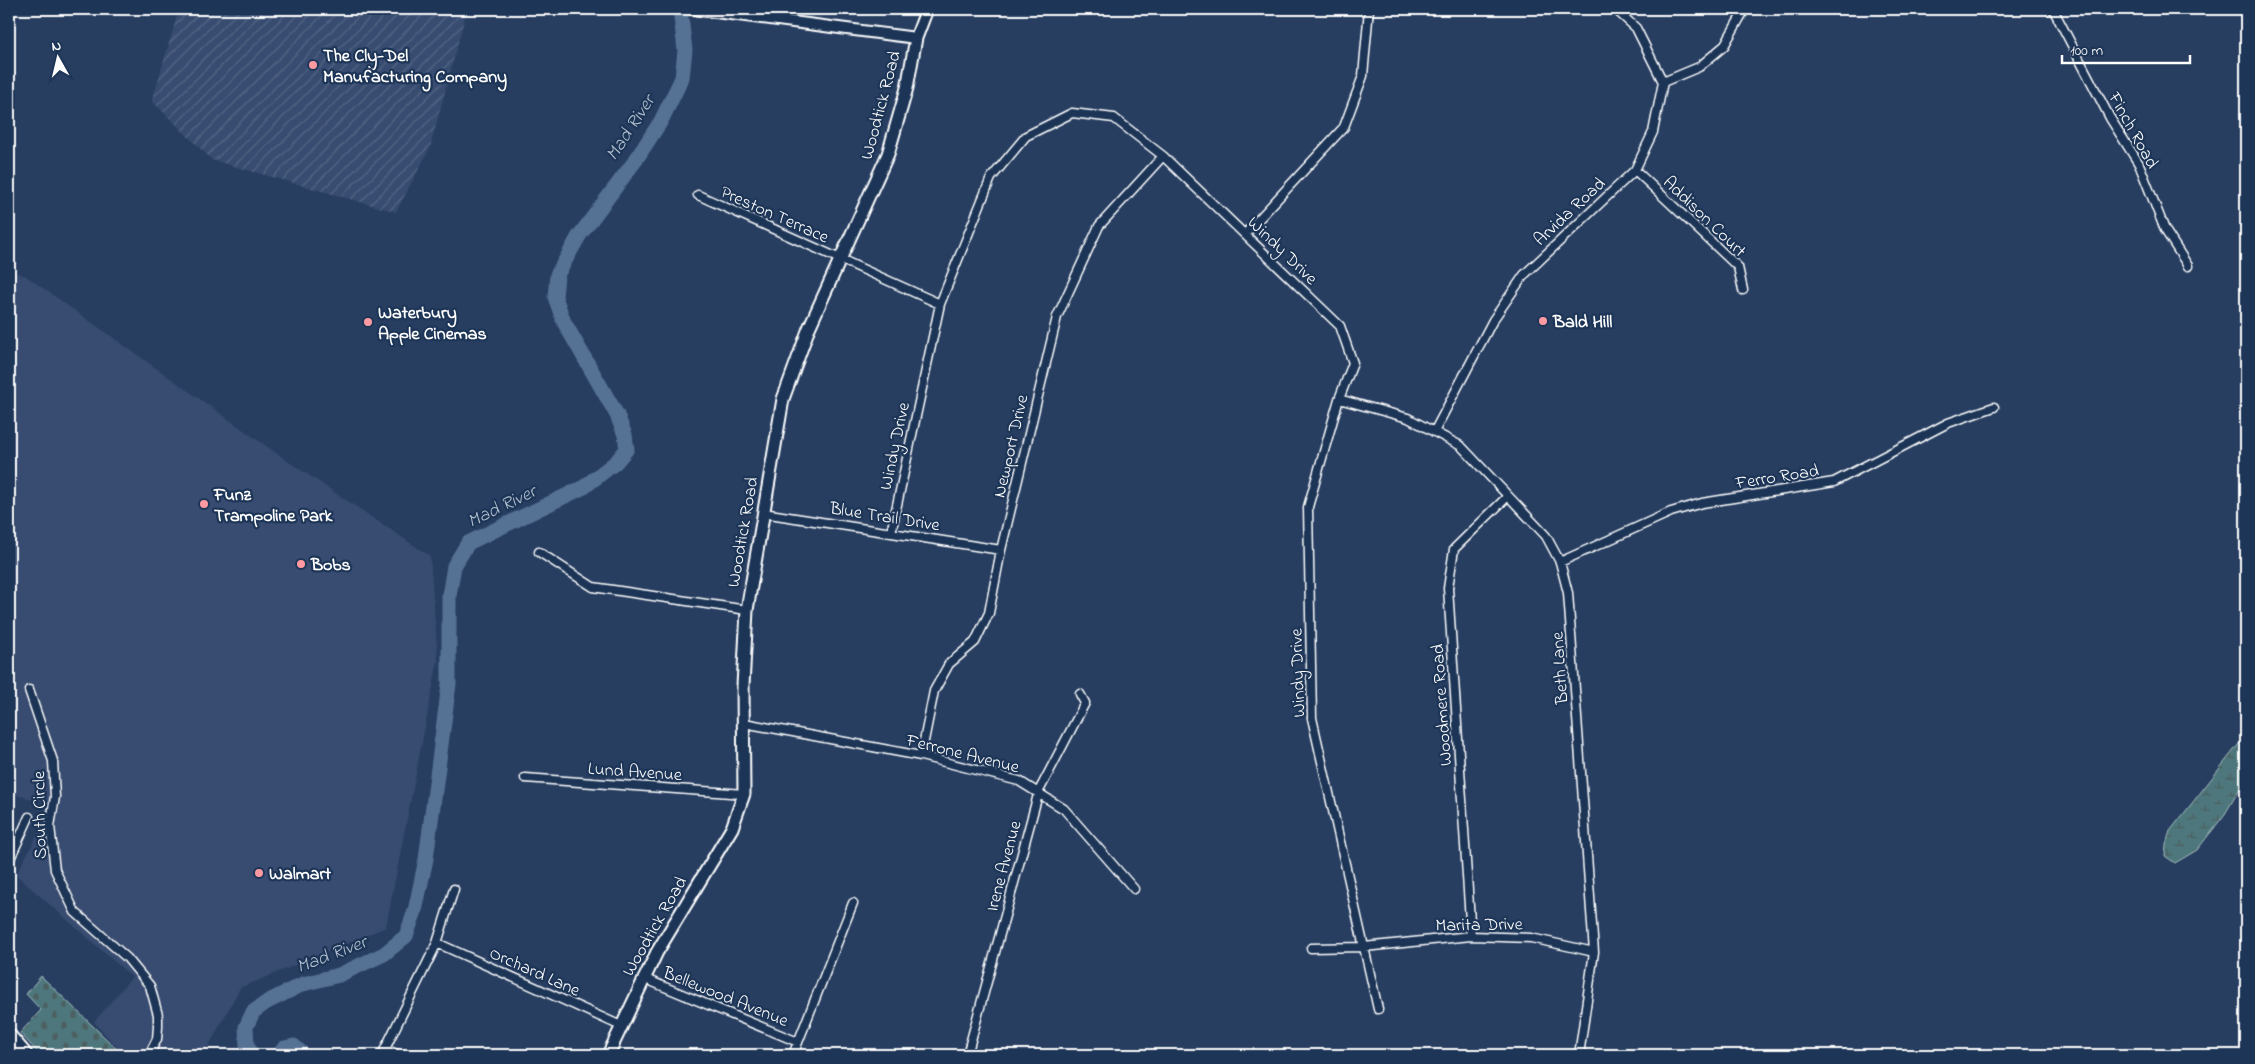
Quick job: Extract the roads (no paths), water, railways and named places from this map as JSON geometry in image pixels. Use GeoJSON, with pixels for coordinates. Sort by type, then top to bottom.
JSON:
{"type":"FeatureCollection","features":[{"type":"Feature","properties":{"kind":"main road","name":"Woodtick Road"},"geometry":{"type":"LineString","coordinates":[[608,1055],[643,978],[671,926],[719,852],[732,828],[744,794],[743,686],[747,610],[783,398],[808,328],[888,154],[907,88],[916,38],[927,9]]}},
{"type":"Feature","properties":{"kind":"main road"},"geometry":{"type":"LineString","coordinates":[[9,1035],[26,1055]]}},
{"type":"Feature","properties":{"kind":"street"},"geometry":{"type":"LineString","coordinates":[[692,9],[916,38]]}},
{"type":"Feature","properties":{"kind":"street"},"geometry":{"type":"LineString","coordinates":[[1245,234],[1344,126],[1363,76],[1369,9]]}},
{"type":"Feature","properties":{"kind":"street"},"geometry":{"type":"LineString","coordinates":[[1615,9],[1636,28],[1663,82],[1699,67],[1724,46],[1745,9]]}},
{"type":"Feature","properties":{"kind":"street","name":"Finch Road"},"geometry":{"type":"LineString","coordinates":[[2053,9],[2110,118],[2139,164],[2165,230],[2188,266]]}},
{"type":"Feature","properties":{"kind":"street","name":"Arvida Road"},"geometry":{"type":"LineString","coordinates":[[1434,432],[1493,320],[1524,275],[1635,170],[1654,132],[1663,82]]}},
{"type":"Feature","properties":{"kind":"street","name":"Windy Drive"},"geometry":{"type":"LineString","coordinates":[[891,533],[940,304],[991,178],[1026,136],[1072,113],[1114,118],[1163,156],[1340,326],[1353,363],[1339,399],[1308,507],[1312,718],[1378,1009]]}},
{"type":"Feature","properties":{"kind":"street","name":"Newport Drive"},"geometry":{"type":"LineString","coordinates":[[921,756],[934,691],[949,664],[975,642],[989,613],[1001,550],[1057,317],[1099,226],[1163,156]]}},
{"type":"Feature","properties":{"kind":"street","name":"Addison Court"},"geometry":{"type":"LineString","coordinates":[[1635,170],[1738,267],[1743,290]]}},
{"type":"Feature","properties":{"kind":"street","name":"Preston Terrace"},"geometry":{"type":"LineString","coordinates":[[698,195],[940,304]]}},
{"type":"Feature","properties":{"kind":"street","name":"Beth Lane"},"geometry":{"type":"LineString","coordinates":[[1339,399],[1408,418],[1461,446],[1546,536],[1560,562],[1568,593],[1594,952],[1579,1055]]}},
{"type":"Feature","properties":{"kind":"street","name":"Ferro Road"},"geometry":{"type":"LineString","coordinates":[[1560,562],[1671,512],[1702,503],[1834,482],[1948,423],[1994,407]]}},
{"type":"Feature","properties":{"kind":"street","name":"Woodmere Road"},"geometry":{"type":"LineString","coordinates":[[1471,936],[1448,588],[1454,549],[1508,496]]}},
{"type":"Feature","properties":{"kind":"street","name":"Blue Trail Drive"},"geometry":{"type":"LineString","coordinates":[[763,512],[1001,550]]}},
{"type":"Feature","properties":{"kind":"street"},"geometry":{"type":"LineString","coordinates":[[539,552],[593,588],[747,610]]}},
{"type":"Feature","properties":{"kind":"street","name":"South Circle"},"geometry":{"type":"LineString","coordinates":[[29,690],[53,761],[55,798],[50,826],[55,870],[75,912],[127,958],[150,986],[158,1015],[158,1027],[157,1039],[149,1055]]}},
{"type":"Feature","properties":{"kind":"street","name":"Irene Avenue"},"geometry":{"type":"LineString","coordinates":[[967,1055],[1039,792],[1085,703],[1080,694]]}},
{"type":"Feature","properties":{"kind":"street","name":"Ferrone Avenue"},"geometry":{"type":"LineString","coordinates":[[744,722],[921,756],[1019,780],[1064,809],[1134,889]]}},
{"type":"Feature","properties":{"kind":"street","name":"Lund Avenue"},"geometry":{"type":"LineString","coordinates":[[525,778],[744,794]]}},
{"type":"Feature","properties":{"kind":"street"},"geometry":{"type":"LineString","coordinates":[[9,862],[29,816]]}},
{"type":"Feature","properties":{"kind":"street"},"geometry":{"type":"LineString","coordinates":[[399,1055],[383,1052],[437,943],[454,890]]}},
{"type":"Feature","properties":{"kind":"street"},"geometry":{"type":"LineString","coordinates":[[793,1055],[853,903]]}},
{"type":"Feature","properties":{"kind":"street","name":"Marita Drive"},"geometry":{"type":"LineString","coordinates":[[1364,947],[1471,936],[1531,938],[1594,952]]}},
{"type":"Feature","properties":{"kind":"street","name":"Orchard Lane"},"geometry":{"type":"LineString","coordinates":[[437,943],[621,1026]]}},
{"type":"Feature","properties":{"kind":"street"},"geometry":{"type":"LineString","coordinates":[[1311,948],[1364,947]]}},
{"type":"Feature","properties":{"kind":"street","name":"Bellewood Avenue"},"geometry":{"type":"LineString","coordinates":[[643,978],[798,1042]]}},
{"type":"Feature","properties":{"kind":"waterway","name":"Mad River"},"geometry":{"type":"LineString","coordinates":[[252,1055],[247,1045],[246,1027],[253,1012],[267,1002],[303,984],[339,975],[384,954],[406,936],[415,911],[426,859],[449,684],[449,596],[454,566],[468,543],[584,487],[616,462],[627,449],[625,435],[617,415],[564,322],[555,297],[557,275],[579,236],[635,161],[661,121],[682,78],[685,50],[680,9]]}},
{"type":"Feature","properties":{"kind":"waterway","name":"Mad River"},"geometry":{"type":"LineString","coordinates":[[279,1055],[284,1048],[294,1046],[304,1055]]}},
{"type":"Feature","properties":{"kind":"place","name":"The Cly-Del Manufacturing Company"},"geometry":{"type":"Point","coordinates":[313,65]}},
{"type":"Feature","properties":{"kind":"place","name":"Bald Hill"},"geometry":{"type":"Point","coordinates":[1543,321]}},
{"type":"Feature","properties":{"kind":"place","name":"Waterbury Apple Cinemas"},"geometry":{"type":"Point","coordinates":[368,322]}},
{"type":"Feature","properties":{"kind":"place","name":"Funz Trampoline Park"},"geometry":{"type":"Point","coordinates":[204,504]}},
{"type":"Feature","properties":{"kind":"place","name":"Bobs"},"geometry":{"type":"Point","coordinates":[301,564]}},
{"type":"Feature","properties":{"kind":"place","name":"Walmart"},"geometry":{"type":"Point","coordinates":[259,873]}}]}
